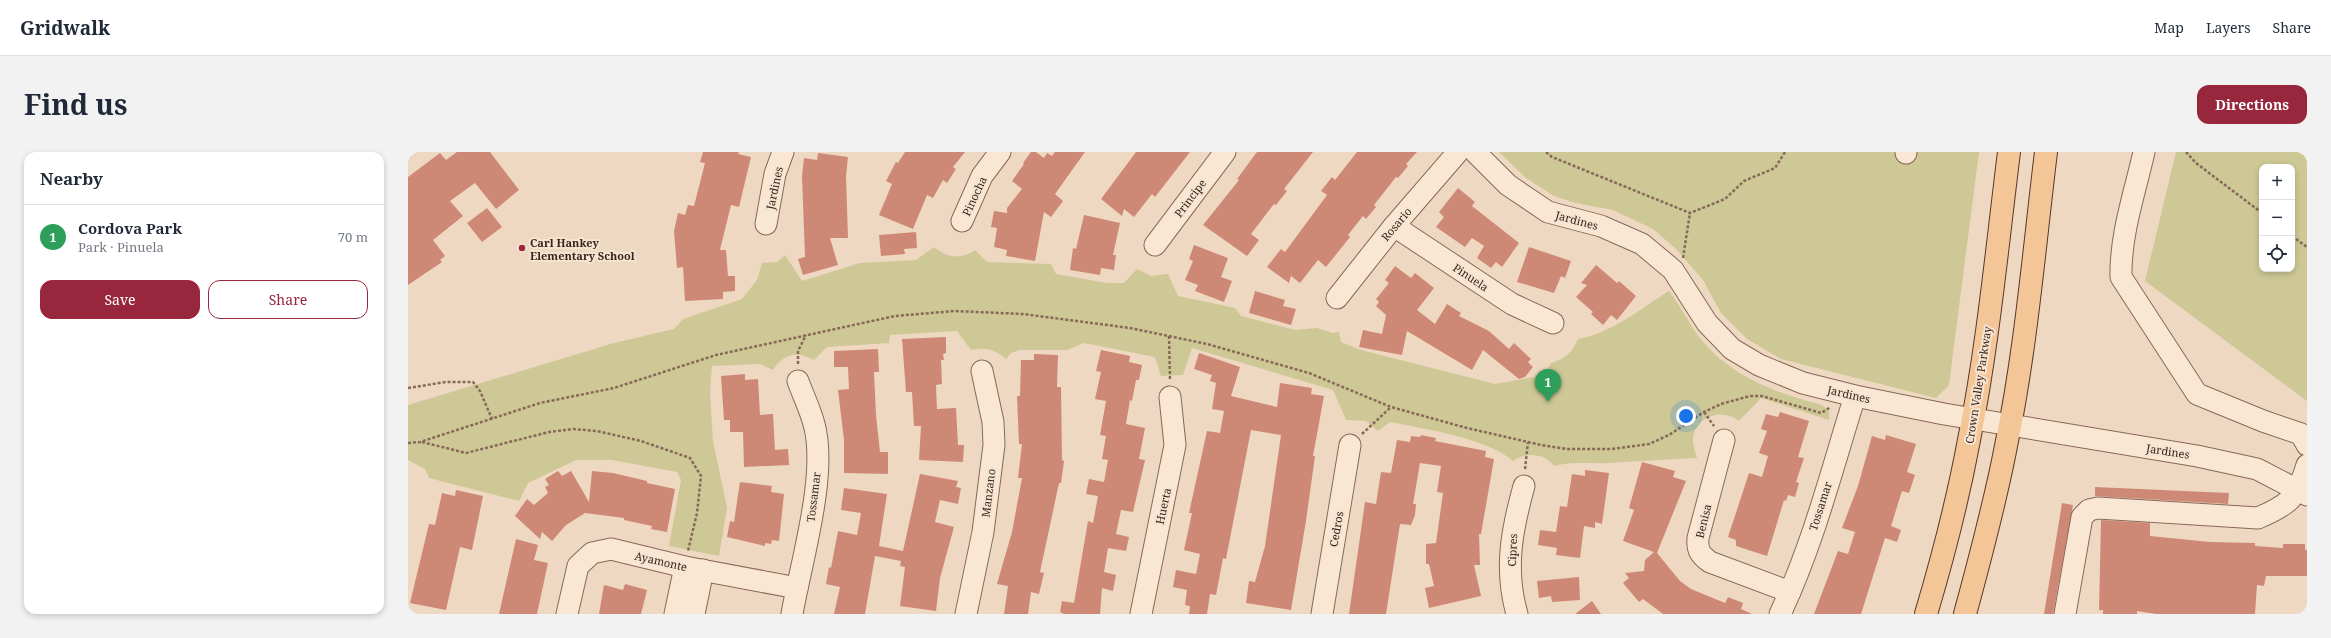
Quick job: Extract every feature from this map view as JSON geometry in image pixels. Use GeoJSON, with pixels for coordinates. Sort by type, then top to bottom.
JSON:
{"type":"FeatureCollection","features":[{"type":"Feature","properties":{"kind":"main road","name":"Crown Valley Parkway"},"geometry":{"type":"LineString","coordinates":[[1926,614],[1946,545],[1972,418],[1986,335],[2009,152]]}},
{"type":"Feature","properties":{"kind":"main road"},"geometry":{"type":"LineString","coordinates":[[1964,614],[1984,544],[2010,424],[2023,341],[2046,152]]}},
{"type":"Feature","properties":{"kind":"street","name":"Jardines"},"geometry":{"type":"LineString","coordinates":[[766,224],[775,174],[783,152]]}},
{"type":"Feature","properties":{"kind":"street","name":"Pinocha"},"geometry":{"type":"LineString","coordinates":[[962,220],[982,176],[1000,152]]}},
{"type":"Feature","properties":{"kind":"street","name":"Principe"},"geometry":{"type":"LineString","coordinates":[[1156,245],[1225,152]]}},
{"type":"Feature","properties":{"kind":"street","name":"Rosario"},"geometry":{"type":"LineString","coordinates":[[1336,298],[1394,226],[1458,152]]}},
{"type":"Feature","properties":{"kind":"street","name":"Jardines"},"geometry":{"type":"LineString","coordinates":[[1475,152],[1508,185],[1548,212],[1601,226],[1642,244],[1673,270],[1707,323],[1732,349],[1759,365],[1802,383],[1855,396],[1972,418],[2197,456],[2257,469],[2302,493]]}},
{"type":"Feature","properties":{"kind":"street"},"geometry":{"type":"LineString","coordinates":[[2144,152],[2120,260],[2121,277],[2197,394],[2263,421],[2302,434],[2307,445]]}},
{"type":"Feature","properties":{"kind":"street","name":"Pinuela"},"geometry":{"type":"LineString","coordinates":[[1394,226],[1512,304],[1552,323]]}},
{"type":"Feature","properties":{"kind":"street","name":"Manzano"},"geometry":{"type":"LineString","coordinates":[[966,614],[983,532],[994,445],[993,422],[982,372]]}},
{"type":"Feature","properties":{"kind":"street","name":"Tossamar"},"geometry":{"type":"LineString","coordinates":[[792,614],[815,496],[818,459],[814,425],[798,381]]}},
{"type":"Feature","properties":{"kind":"street","name":"Tossamar"},"geometry":{"type":"LineString","coordinates":[[1780,614],[1790,592],[1820,507],[1855,396]]}},
{"type":"Feature","properties":{"kind":"street","name":"Huerta"},"geometry":{"type":"LineString","coordinates":[[1141,614],[1176,445],[1170,397]]}},
{"type":"Feature","properties":{"kind":"street","name":"Benisa"},"geometry":{"type":"LineString","coordinates":[[1724,440],[1698,538],[1697,548],[1703,557],[1710,562],[1790,592]]}},
{"type":"Feature","properties":{"kind":"street","name":"Cedros"},"geometry":{"type":"LineString","coordinates":[[1322,614],[1350,445]]}},
{"type":"Feature","properties":{"kind":"street"},"geometry":{"type":"LineString","coordinates":[[2065,614],[2082,517],[2089,510],[2098,508],[2258,518],[2282,508],[2302,493],[2307,465]]}},
{"type":"Feature","properties":{"kind":"street","name":"Cipres"},"geometry":{"type":"LineString","coordinates":[[1517,614],[1513,600],[1510,569],[1511,537],[1524,486]]}},
{"type":"Feature","properties":{"kind":"street","name":"Ayamonte"},"geometry":{"type":"LineString","coordinates":[[567,614],[578,566],[592,553],[611,549],[694,568],[797,588]]}},
{"type":"Feature","properties":{"kind":"street"},"geometry":{"type":"LineString","coordinates":[[675,614],[694,568]]}},
{"type":"Feature","properties":{"kind":"street"},"geometry":{"type":"LineString","coordinates":[[694,568],[694,614]]}},
{"type":"Feature","properties":{"kind":"path"},"geometry":{"type":"LineString","coordinates":[[1546,152],[1552,157],[1690,213],[1725,199],[1744,181],[1775,168],[1785,152]]}},
{"type":"Feature","properties":{"kind":"path"},"geometry":{"type":"LineString","coordinates":[[2186,152],[2196,163],[2259,211]]}},
{"type":"Feature","properties":{"kind":"path"},"geometry":{"type":"LineString","coordinates":[[1680,281],[1690,213]]}},
{"type":"Feature","properties":{"kind":"path"},"geometry":{"type":"LineString","coordinates":[[2295,238],[2307,247]]}},
{"type":"Feature","properties":{"kind":"path"},"geometry":{"type":"LineString","coordinates":[[408,443],[420,442],[492,420],[540,403],[614,388],[716,354],[895,316],[955,311],[1023,314],[1130,328],[1207,344],[1309,373],[1390,407],[1528,442],[1567,449],[1635,447],[1649,444],[1669,435],[1704,412],[1720,404],[1750,396],[1762,396],[1821,413],[1855,396]]}},
{"type":"Feature","properties":{"kind":"path"},"geometry":{"type":"LineString","coordinates":[[798,381],[798,351],[806,334]]}},
{"type":"Feature","properties":{"kind":"path"},"geometry":{"type":"LineString","coordinates":[[1170,336],[1170,397]]}},
{"type":"Feature","properties":{"kind":"path"},"geometry":{"type":"LineString","coordinates":[[408,388],[446,382],[473,382],[480,391],[492,420]]}},
{"type":"Feature","properties":{"kind":"path"},"geometry":{"type":"LineString","coordinates":[[1350,445],[1390,407]]}},
{"type":"Feature","properties":{"kind":"path"},"geometry":{"type":"LineString","coordinates":[[420,442],[466,453],[549,432],[573,429],[597,431],[641,441],[690,458],[701,476],[697,512],[694,568]]}},
{"type":"Feature","properties":{"kind":"path"},"geometry":{"type":"LineString","coordinates":[[1524,486],[1528,442]]}},
{"type":"Feature","properties":{"kind":"shaded area"},"geometry":{"type":"Polygon","coordinates":[[[1499,152],[1979,152],[1949,385],[1936,398],[1781,359],[1747,339],[1721,313],[1703,280],[1676,249],[1653,229],[1613,210],[1575,203],[1554,196],[1526,178],[1499,152]]]}},
{"type":"Feature","properties":{"kind":"shaded area"},"geometry":{"type":"Polygon","coordinates":[[[2176,152],[2307,152],[2307,401],[2145,281],[2176,152]]]}},
{"type":"Feature","properties":{"kind":"shaded area"},"geometry":{"type":"Polygon","coordinates":[[[934,247],[944,254],[954,256],[964,255],[975,250],[987,262],[1051,264],[1056,274],[1107,283],[1124,283],[1137,269],[1151,276],[1168,274],[1178,296],[1235,308],[1241,316],[1295,330],[1317,328],[1332,333],[1339,332],[1341,342],[1361,350],[1495,384],[1545,375],[1551,363],[1568,355],[1578,339],[1602,332],[1614,326],[1669,291],[1699,337],[1711,351],[1739,372],[1754,381],[1787,395],[1822,405],[1829,411],[1829,420],[1761,398],[1739,421],[1725,415],[1710,416],[1704,420],[1695,431],[1693,439],[1697,458],[1610,463],[1575,463],[1554,466],[1545,458],[1540,456],[1523,456],[1513,461],[1502,453],[1472,440],[1390,422],[1378,431],[1366,421],[1346,420],[1333,390],[1192,348],[1183,375],[1161,376],[1155,357],[1084,343],[1067,350],[1019,350],[1011,353],[1006,359],[998,353],[990,350],[971,350],[957,331],[890,335],[889,343],[827,347],[814,360],[802,355],[791,355],[786,357],[777,364],[773,370],[760,364],[712,366],[710,392],[713,441],[727,508],[719,556],[669,546],[681,480],[677,472],[612,460],[576,460],[528,483],[519,501],[429,478],[425,469],[408,460],[408,405],[614,343],[674,329],[683,319],[742,299],[757,280],[762,263],[777,262],[785,255],[802,281],[860,263],[916,260],[934,247]]]}},
{"type":"Feature","properties":{"kind":"building"},"geometry":{"type":"Polygon","coordinates":[[[457,152],[490,152],[519,190],[496,209],[475,183],[450,201],[463,216],[433,240],[445,256],[440,260],[442,262],[408,285],[408,177],[440,153],[446,160],[457,152]]]}},
{"type":"Feature","properties":{"kind":"building"},"geometry":{"type":"Polygon","coordinates":[[[703,152],[739,152],[738,154],[751,157],[739,207],[731,205],[720,250],[726,250],[728,276],[735,276],[735,291],[723,292],[723,299],[685,301],[683,267],[677,268],[674,231],[678,213],[685,215],[688,205],[694,206],[705,163],[700,162],[703,152]]]}},
{"type":"Feature","properties":{"kind":"building"},"geometry":{"type":"Polygon","coordinates":[[[905,152],[965,152],[953,167],[956,169],[947,183],[943,180],[933,198],[927,195],[913,229],[879,215],[892,184],[886,181],[896,162],[898,163],[905,152]]]}},
{"type":"Feature","properties":{"kind":"building"},"geometry":{"type":"Polygon","coordinates":[[[1031,152],[1036,152],[1044,158],[1047,153],[1052,156],[1055,152],[1085,152],[1055,194],[1063,201],[1051,217],[1044,212],[1035,261],[1006,256],[1007,250],[994,247],[997,228],[991,227],[994,211],[1007,213],[1007,208],[1022,189],[1012,181],[1031,152]]]}},
{"type":"Feature","properties":{"kind":"building"},"geometry":{"type":"Polygon","coordinates":[[[1136,152],[1190,152],[1155,197],[1152,194],[1134,217],[1124,209],[1122,216],[1101,199],[1136,152]]]}},
{"type":"Feature","properties":{"kind":"building"},"geometry":{"type":"Polygon","coordinates":[[[1257,152],[1313,152],[1284,189],[1287,191],[1276,205],[1274,204],[1251,234],[1259,240],[1247,256],[1203,225],[1239,180],[1237,179],[1257,152]]]}},
{"type":"Feature","properties":{"kind":"building"},"geometry":{"type":"Polygon","coordinates":[[[1357,152],[1417,152],[1406,164],[1408,166],[1398,178],[1396,177],[1374,205],[1376,207],[1366,219],[1363,216],[1348,235],[1350,237],[1326,267],[1318,260],[1300,283],[1291,276],[1289,283],[1267,267],[1281,249],[1285,252],[1327,195],[1321,191],[1332,177],[1335,180],[1357,152]]]}},
{"type":"Feature","properties":{"kind":"building"},"geometry":{"type":"Polygon","coordinates":[[[818,153],[848,157],[846,176],[848,238],[830,238],[838,265],[803,275],[798,259],[805,257],[802,176],[804,158],[817,160],[818,153]]]}},
{"type":"Feature","properties":{"kind":"building"},"geometry":{"type":"Polygon","coordinates":[[[1458,188],[1475,202],[1472,206],[1519,243],[1502,267],[1496,262],[1491,268],[1477,258],[1484,246],[1472,238],[1465,247],[1436,227],[1444,217],[1439,212],[1458,188]]]}},
{"type":"Feature","properties":{"kind":"building"},"geometry":{"type":"Polygon","coordinates":[[[487,208],[502,227],[482,242],[467,223],[487,208]]]}},
{"type":"Feature","properties":{"kind":"building"},"geometry":{"type":"Polygon","coordinates":[[[1084,215],[1120,223],[1113,255],[1116,255],[1114,270],[1101,268],[1100,275],[1070,270],[1073,248],[1076,249],[1084,215]]]}},
{"type":"Feature","properties":{"kind":"building"},"geometry":{"type":"Polygon","coordinates":[[[916,232],[917,248],[904,249],[905,254],[881,256],[879,235],[916,232]]]}},
{"type":"Feature","properties":{"kind":"building"},"geometry":{"type":"Polygon","coordinates":[[[1194,245],[1228,258],[1221,277],[1232,281],[1224,302],[1195,291],[1198,285],[1185,280],[1193,261],[1189,259],[1194,245]]]}},
{"type":"Feature","properties":{"kind":"building"},"geometry":{"type":"Polygon","coordinates":[[[1529,247],[1571,261],[1565,278],[1561,276],[1554,293],[1517,282],[1529,247]]]}},
{"type":"Feature","properties":{"kind":"building"},"geometry":{"type":"Polygon","coordinates":[[[1596,265],[1617,283],[1619,281],[1636,296],[1617,320],[1611,315],[1603,325],[1591,314],[1593,312],[1576,297],[1587,285],[1581,283],[1596,265]]]}},
{"type":"Feature","properties":{"kind":"building"},"geometry":{"type":"Polygon","coordinates":[[[1395,266],[1411,278],[1415,273],[1434,288],[1417,310],[1435,324],[1447,304],[1461,313],[1459,316],[1489,331],[1509,349],[1514,343],[1531,359],[1528,362],[1533,367],[1525,377],[1519,379],[1483,350],[1472,370],[1407,331],[1402,355],[1359,347],[1363,330],[1382,334],[1386,315],[1376,306],[1379,302],[1376,299],[1389,283],[1385,280],[1395,266]]]}},
{"type":"Feature","properties":{"kind":"building"},"geometry":{"type":"Polygon","coordinates":[[[1255,291],[1285,300],[1283,306],[1296,309],[1291,325],[1249,313],[1255,291]]]}},
{"type":"Feature","properties":{"kind":"building"},"geometry":{"type":"Polygon","coordinates":[[[946,337],[946,353],[943,354],[944,360],[941,360],[942,384],[936,385],[937,409],[956,408],[958,445],[964,445],[963,462],[919,460],[921,426],[914,426],[912,392],[906,392],[902,339],[946,337]]]}},
{"type":"Feature","properties":{"kind":"building"},"geometry":{"type":"Polygon","coordinates":[[[878,349],[879,372],[874,372],[876,415],[880,452],[888,452],[888,474],[844,473],[844,440],[838,390],[849,389],[848,367],[834,367],[834,351],[878,349]]]}},
{"type":"Feature","properties":{"kind":"building"},"geometry":{"type":"Polygon","coordinates":[[[1101,350],[1130,356],[1129,362],[1142,365],[1139,380],[1136,380],[1132,401],[1130,400],[1126,424],[1145,428],[1139,459],[1145,460],[1133,512],[1121,510],[1116,534],[1129,537],[1126,551],[1108,548],[1104,572],[1116,575],[1113,591],[1102,588],[1100,614],[1064,614],[1060,612],[1062,601],[1074,603],[1088,521],[1093,523],[1098,496],[1086,494],[1089,479],[1104,482],[1108,460],[1102,459],[1106,436],[1100,435],[1106,401],[1095,399],[1101,372],[1096,371],[1101,350]]]}},
{"type":"Feature","properties":{"kind":"building"},"geometry":{"type":"Polygon","coordinates":[[[1199,353],[1240,367],[1231,396],[1277,407],[1280,383],[1312,388],[1311,394],[1324,396],[1313,456],[1315,456],[1306,521],[1291,610],[1246,603],[1249,581],[1255,582],[1265,546],[1281,435],[1251,430],[1226,559],[1223,558],[1216,595],[1210,594],[1207,614],[1189,614],[1190,606],[1185,605],[1187,590],[1173,587],[1176,570],[1196,574],[1200,554],[1184,550],[1192,513],[1189,513],[1207,431],[1220,433],[1224,411],[1212,409],[1216,383],[1210,381],[1212,375],[1194,369],[1199,353]]]}},
{"type":"Feature","properties":{"kind":"building"},"geometry":{"type":"Polygon","coordinates":[[[1034,354],[1058,355],[1057,387],[1061,387],[1062,460],[1064,461],[1061,483],[1059,483],[1040,572],[1044,573],[1039,594],[1031,592],[1028,614],[1004,614],[1008,586],[997,584],[1012,532],[1022,478],[1018,478],[1022,444],[1019,444],[1017,396],[1020,396],[1021,360],[1034,360],[1034,354]]]}},
{"type":"Feature","properties":{"kind":"building"},"geometry":{"type":"Polygon","coordinates":[[[745,374],[745,380],[758,379],[760,415],[773,414],[775,450],[788,449],[789,465],[744,467],[743,432],[730,432],[730,420],[724,420],[721,376],[745,374]]]}},
{"type":"Feature","properties":{"kind":"building"},"geometry":{"type":"Polygon","coordinates":[[[1780,412],[1809,421],[1798,457],[1804,458],[1796,482],[1799,483],[1795,497],[1788,495],[1786,501],[1784,500],[1767,556],[1736,546],[1736,540],[1728,537],[1749,473],[1762,477],[1768,456],[1759,453],[1767,431],[1761,429],[1766,414],[1778,417],[1780,412]]]}},
{"type":"Feature","properties":{"kind":"building"},"geometry":{"type":"Polygon","coordinates":[[[1421,435],[1436,438],[1435,441],[1486,451],[1485,457],[1494,459],[1481,534],[1479,534],[1480,565],[1474,565],[1481,596],[1429,608],[1425,588],[1434,586],[1429,564],[1426,564],[1426,544],[1436,543],[1443,493],[1437,492],[1441,466],[1420,463],[1413,504],[1416,504],[1415,515],[1411,525],[1400,524],[1386,614],[1349,614],[1365,502],[1376,504],[1381,472],[1391,473],[1397,440],[1410,442],[1411,436],[1420,437],[1421,435]]]}},
{"type":"Feature","properties":{"kind":"building"},"geometry":{"type":"Polygon","coordinates":[[[1886,435],[1916,444],[1907,472],[1915,475],[1909,493],[1902,491],[1891,526],[1901,530],[1897,542],[1885,538],[1861,614],[1814,614],[1838,551],[1848,554],[1855,532],[1842,528],[1858,486],[1872,436],[1885,440],[1886,435]]]}},
{"type":"Feature","properties":{"kind":"building"},"geometry":{"type":"Polygon","coordinates":[[[1642,462],[1675,471],[1673,477],[1686,481],[1657,553],[1680,581],[1691,589],[1725,603],[1728,597],[1743,603],[1741,609],[1752,614],[1663,614],[1643,599],[1639,602],[1623,583],[1629,578],[1625,573],[1644,571],[1645,560],[1654,552],[1623,541],[1634,510],[1629,508],[1642,462]]]}},
{"type":"Feature","properties":{"kind":"building"},"geometry":{"type":"Polygon","coordinates":[[[1585,470],[1609,473],[1602,524],[1595,522],[1595,528],[1584,526],[1580,558],[1556,555],[1557,548],[1538,545],[1540,530],[1556,532],[1560,506],[1567,507],[1572,474],[1585,476],[1585,470]]]}},
{"type":"Feature","properties":{"kind":"building"},"geometry":{"type":"Polygon","coordinates":[[[558,471],[562,476],[571,471],[589,502],[592,471],[613,473],[675,489],[667,532],[651,529],[652,526],[624,520],[624,518],[585,513],[566,525],[552,541],[542,532],[540,539],[515,516],[527,499],[534,505],[548,493],[545,487],[549,485],[545,479],[558,471]]]}},
{"type":"Feature","properties":{"kind":"building"},"geometry":{"type":"Polygon","coordinates":[[[920,474],[958,481],[956,487],[961,488],[958,504],[940,500],[935,522],[954,527],[940,578],[936,611],[900,606],[905,567],[900,566],[901,561],[875,556],[865,614],[834,614],[840,587],[826,584],[829,567],[831,568],[838,531],[857,535],[861,513],[841,510],[844,488],[887,494],[879,546],[903,551],[920,474]]]}},
{"type":"Feature","properties":{"kind":"building"},"geometry":{"type":"Polygon","coordinates":[[[740,482],[772,486],[771,492],[784,494],[779,541],[772,540],[771,544],[765,543],[765,546],[727,537],[730,521],[734,522],[740,482]]]}},
{"type":"Feature","properties":{"kind":"building"},"geometry":{"type":"Polygon","coordinates":[[[2095,487],[2229,493],[2228,504],[2095,496],[2095,487]]]}},
{"type":"Feature","properties":{"kind":"building"},"geometry":{"type":"Polygon","coordinates":[[[456,490],[483,496],[472,550],[460,547],[446,610],[410,603],[429,524],[435,525],[442,493],[455,496],[456,490]]]}},
{"type":"Feature","properties":{"kind":"building"},"geometry":{"type":"Polygon","coordinates":[[[2062,503],[2073,505],[2053,614],[2044,614],[2062,503]]]}},
{"type":"Feature","properties":{"kind":"building"},"geometry":{"type":"Polygon","coordinates":[[[2101,520],[2150,523],[2150,536],[2210,542],[2255,543],[2255,546],[2283,548],[2283,544],[2305,544],[2305,550],[2307,550],[2307,576],[2266,576],[2264,586],[2257,585],[2255,614],[2156,614],[2137,611],[2137,614],[2103,614],[2103,610],[2099,610],[2101,520]]]}},
{"type":"Feature","properties":{"kind":"building"},"geometry":{"type":"Polygon","coordinates":[[[516,539],[538,545],[534,560],[548,563],[537,614],[499,614],[516,539]]]}},
{"type":"Feature","properties":{"kind":"building"},"geometry":{"type":"Polygon","coordinates":[[[1579,577],[1580,600],[1552,602],[1551,596],[1539,598],[1537,581],[1579,577]]]}},
{"type":"Feature","properties":{"kind":"building"},"geometry":{"type":"Polygon","coordinates":[[[625,584],[647,590],[641,614],[599,614],[604,585],[623,590],[625,584]]]}},
{"type":"Feature","properties":{"kind":"building"},"geometry":{"type":"Polygon","coordinates":[[[1592,601],[1601,614],[1575,614],[1592,601]]]}},
{"type":"Feature","properties":{"kind":"place","name":"Carl Hankey Elementary School"},"geometry":{"type":"Point","coordinates":[522,248]}},
{"type":"Feature","properties":{"kind":"place","name":"Cordova Park"},"geometry":{"type":"Point","coordinates":[1548,402]}}]}
